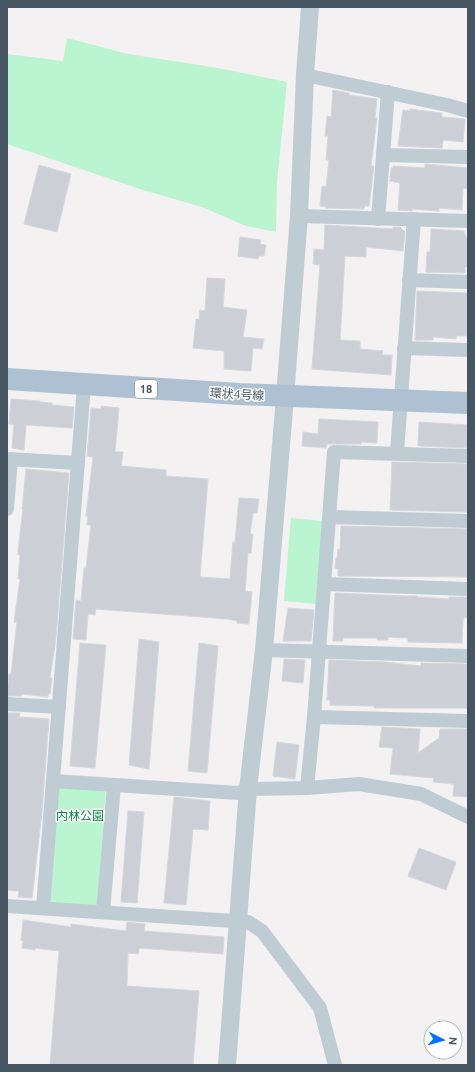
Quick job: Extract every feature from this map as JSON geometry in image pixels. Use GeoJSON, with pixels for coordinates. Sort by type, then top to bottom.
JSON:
{"type":"FeatureCollection","features":[{"type":"Feature","properties":{"kind":"main road","name":"環状4号線"},"geometry":{"type":"LineString","coordinates":[[7,379],[284,397],[468,403]]}},
{"type":"Feature","properties":{"kind":"street"},"geometry":{"type":"LineString","coordinates":[[227,1065],[248,789],[264,650],[284,397],[298,216],[310,7]]}},
{"type":"Feature","properties":{"kind":"street"},"geometry":{"type":"LineString","coordinates":[[305,75],[447,105],[468,111]]}},
{"type":"Feature","properties":{"kind":"street"},"geometry":{"type":"LineString","coordinates":[[378,218],[388,92]]}},
{"type":"Feature","properties":{"kind":"street"},"geometry":{"type":"LineString","coordinates":[[383,155],[468,157]]}},
{"type":"Feature","properties":{"kind":"street"},"geometry":{"type":"LineString","coordinates":[[298,216],[468,221]]}},
{"type":"Feature","properties":{"kind":"street"},"geometry":{"type":"LineString","coordinates":[[397,453],[414,220]]}},
{"type":"Feature","properties":{"kind":"street"},"geometry":{"type":"LineString","coordinates":[[410,280],[468,282]]}},
{"type":"Feature","properties":{"kind":"street"},"geometry":{"type":"LineString","coordinates":[[404,348],[468,350]]}},
{"type":"Feature","properties":{"kind":"street"},"geometry":{"type":"LineString","coordinates":[[43,908],[84,385]]}},
{"type":"Feature","properties":{"kind":"street"},"geometry":{"type":"LineString","coordinates":[[307,788],[314,717],[334,452],[468,456]]}},
{"type":"Feature","properties":{"kind":"street"},"geometry":{"type":"LineString","coordinates":[[7,509],[9,459],[78,463]]}},
{"type":"Feature","properties":{"kind":"street"},"geometry":{"type":"LineString","coordinates":[[330,517],[468,521]]}},
{"type":"Feature","properties":{"kind":"street"},"geometry":{"type":"LineString","coordinates":[[324,584],[468,589]]}},
{"type":"Feature","properties":{"kind":"street"},"geometry":{"type":"LineString","coordinates":[[264,650],[468,656]]}},
{"type":"Feature","properties":{"kind":"street"},"geometry":{"type":"LineString","coordinates":[[7,704],[59,708]]}},
{"type":"Feature","properties":{"kind":"street"},"geometry":{"type":"LineString","coordinates":[[314,717],[468,721]]}},
{"type":"Feature","properties":{"kind":"street"},"geometry":{"type":"LineString","coordinates":[[53,781],[238,793],[248,789],[307,788],[359,784],[421,794],[468,818]]}},
{"type":"Feature","properties":{"kind":"street"},"geometry":{"type":"LineString","coordinates":[[103,912],[114,785]]}},
{"type":"Feature","properties":{"kind":"street"},"geometry":{"type":"LineString","coordinates":[[7,906],[238,920],[248,922],[262,931],[320,1008],[335,1065]]}},
{"type":"Feature","properties":{"kind":"green space"},"geometry":{"type":"Polygon","coordinates":[[[67,38],[128,54],[218,68],[287,82],[277,182],[276,232],[246,226],[202,207],[143,190],[7,144],[7,54],[63,61],[67,38]]]}},
{"type":"Feature","properties":{"kind":"green space"},"geometry":{"type":"Polygon","coordinates":[[[291,518],[323,521],[316,604],[284,601],[291,518]]]}},
{"type":"Feature","properties":{"kind":"green space","name":"内林公園"},"geometry":{"type":"Polygon","coordinates":[[[57,786],[106,790],[97,906],[49,903],[57,786]]]}},
{"type":"Feature","properties":{"kind":"building"},"geometry":{"type":"Polygon","coordinates":[[[333,90],[349,93],[349,95],[377,99],[375,118],[377,118],[371,166],[374,166],[369,206],[365,206],[364,209],[326,208],[320,206],[322,186],[326,187],[329,160],[326,160],[328,136],[325,136],[327,116],[331,117],[333,90]]]}},
{"type":"Feature","properties":{"kind":"building"},"geometry":{"type":"Polygon","coordinates":[[[410,109],[442,113],[442,117],[465,119],[463,142],[443,140],[442,148],[398,146],[403,110],[410,111],[410,109]]]}},
{"type":"Feature","properties":{"kind":"building"},"geometry":{"type":"Polygon","coordinates":[[[425,164],[468,168],[467,189],[463,188],[462,210],[439,208],[439,211],[412,209],[412,211],[398,210],[400,183],[390,181],[391,168],[393,168],[393,166],[425,168],[425,164]]]}},
{"type":"Feature","properties":{"kind":"building"},"geometry":{"type":"Polygon","coordinates":[[[39,165],[71,174],[57,232],[24,224],[39,165]]]}},
{"type":"Feature","properties":{"kind":"building"},"geometry":{"type":"Polygon","coordinates":[[[325,225],[393,229],[393,227],[400,227],[405,232],[403,251],[366,247],[366,257],[345,256],[340,340],[360,341],[360,349],[383,351],[382,355],[392,355],[391,375],[312,369],[320,265],[313,264],[314,249],[324,250],[325,225]]]}},
{"type":"Feature","properties":{"kind":"building"},"geometry":{"type":"Polygon","coordinates":[[[431,229],[464,231],[466,237],[468,238],[468,267],[465,267],[465,273],[426,272],[427,252],[430,252],[431,229]]]}},
{"type":"Feature","properties":{"kind":"building"},"geometry":{"type":"Polygon","coordinates":[[[240,237],[261,240],[260,244],[266,245],[264,256],[259,256],[258,259],[238,256],[240,237]]]}},
{"type":"Feature","properties":{"kind":"building"},"geometry":{"type":"Polygon","coordinates":[[[207,278],[225,279],[223,307],[247,310],[243,337],[264,339],[262,349],[253,348],[251,371],[224,369],[224,351],[193,348],[196,319],[199,320],[200,310],[205,311],[207,278]]]}},
{"type":"Feature","properties":{"kind":"building"},"geometry":{"type":"Polygon","coordinates":[[[417,291],[468,293],[468,336],[456,336],[456,339],[433,337],[433,340],[415,340],[417,291]]]}},
{"type":"Feature","properties":{"kind":"building"},"geometry":{"type":"Polygon","coordinates":[[[11,399],[40,401],[52,403],[52,405],[74,407],[72,428],[26,425],[24,450],[12,448],[14,424],[9,424],[11,399]]]}},
{"type":"Feature","properties":{"kind":"building"},"geometry":{"type":"Polygon","coordinates":[[[101,406],[119,408],[115,452],[123,452],[121,466],[166,470],[166,476],[208,479],[200,577],[230,579],[239,498],[259,499],[257,513],[253,513],[250,534],[253,534],[251,553],[248,553],[245,591],[252,592],[249,624],[237,623],[237,621],[228,619],[96,609],[95,615],[88,614],[86,640],[73,639],[76,600],[81,601],[84,568],[86,568],[91,525],[87,525],[88,516],[86,516],[93,457],[87,456],[91,408],[101,409],[101,406]]]}},
{"type":"Feature","properties":{"kind":"building"},"geometry":{"type":"Polygon","coordinates":[[[319,419],[378,422],[377,443],[361,442],[361,444],[327,444],[326,448],[302,446],[303,432],[318,434],[319,419]]]}},
{"type":"Feature","properties":{"kind":"building"},"geometry":{"type":"Polygon","coordinates":[[[419,422],[468,425],[468,448],[418,446],[419,422]]]}},
{"type":"Feature","properties":{"kind":"building"},"geometry":{"type":"Polygon","coordinates":[[[392,462],[468,464],[468,512],[390,510],[392,462]]]}},
{"type":"Feature","properties":{"kind":"building"},"geometry":{"type":"Polygon","coordinates":[[[26,469],[69,473],[56,638],[50,678],[52,678],[50,694],[48,694],[48,697],[22,694],[21,696],[7,696],[17,622],[14,622],[20,579],[18,579],[20,555],[18,555],[18,550],[26,469]]]}},
{"type":"Feature","properties":{"kind":"building"},"geometry":{"type":"Polygon","coordinates":[[[341,526],[468,529],[468,577],[338,576],[338,569],[335,568],[338,549],[340,549],[341,526]]]}},
{"type":"Feature","properties":{"kind":"building"},"geometry":{"type":"Polygon","coordinates":[[[335,593],[417,596],[449,599],[449,597],[468,597],[468,618],[464,617],[463,619],[462,643],[408,642],[408,638],[388,637],[388,640],[377,640],[377,638],[343,638],[343,641],[333,641],[335,593]]]}},
{"type":"Feature","properties":{"kind":"building"},"geometry":{"type":"Polygon","coordinates":[[[288,608],[314,610],[311,641],[283,641],[288,608]]]}},
{"type":"Feature","properties":{"kind":"building"},"geometry":{"type":"Polygon","coordinates":[[[139,639],[159,642],[149,769],[129,765],[139,639]]]}},
{"type":"Feature","properties":{"kind":"building"},"geometry":{"type":"Polygon","coordinates":[[[80,643],[106,645],[95,768],[70,766],[80,643]]]}},
{"type":"Feature","properties":{"kind":"building"},"geometry":{"type":"Polygon","coordinates":[[[199,643],[218,646],[207,773],[188,771],[199,643]]]}},
{"type":"Feature","properties":{"kind":"building"},"geometry":{"type":"Polygon","coordinates":[[[284,659],[305,660],[303,683],[282,681],[284,659]]]}},
{"type":"Feature","properties":{"kind":"building"},"geometry":{"type":"Polygon","coordinates":[[[329,660],[385,662],[421,666],[421,663],[468,664],[468,708],[374,708],[374,706],[330,705],[330,700],[327,700],[329,660]]]}},
{"type":"Feature","properties":{"kind":"building"},"geometry":{"type":"Polygon","coordinates":[[[7,713],[20,713],[19,717],[49,719],[42,812],[32,898],[18,897],[19,891],[7,890],[7,713]]]}},
{"type":"Feature","properties":{"kind":"building"},"geometry":{"type":"Polygon","coordinates":[[[382,727],[420,729],[418,753],[439,738],[440,729],[468,729],[468,797],[453,796],[454,784],[433,782],[434,778],[390,774],[393,748],[379,747],[382,727]]]}},
{"type":"Feature","properties":{"kind":"building"},"geometry":{"type":"Polygon","coordinates":[[[277,742],[299,745],[295,779],[273,776],[277,742]]]}},
{"type":"Feature","properties":{"kind":"building"},"geometry":{"type":"Polygon","coordinates":[[[174,797],[210,801],[208,830],[193,829],[186,905],[164,903],[174,797]]]}},
{"type":"Feature","properties":{"kind":"building"},"geometry":{"type":"Polygon","coordinates":[[[128,811],[144,812],[137,903],[121,902],[128,811]]]}},
{"type":"Feature","properties":{"kind":"building"},"geometry":{"type":"Polygon","coordinates":[[[419,848],[456,862],[446,890],[408,876],[419,848]]]}},
{"type":"Feature","properties":{"kind":"building"},"geometry":{"type":"Polygon","coordinates":[[[23,920],[71,927],[71,924],[126,931],[127,922],[145,924],[144,931],[224,937],[223,954],[139,948],[138,954],[128,953],[127,986],[199,991],[193,1065],[50,1065],[59,951],[22,948],[23,941],[21,940],[23,920]]]}}]}
